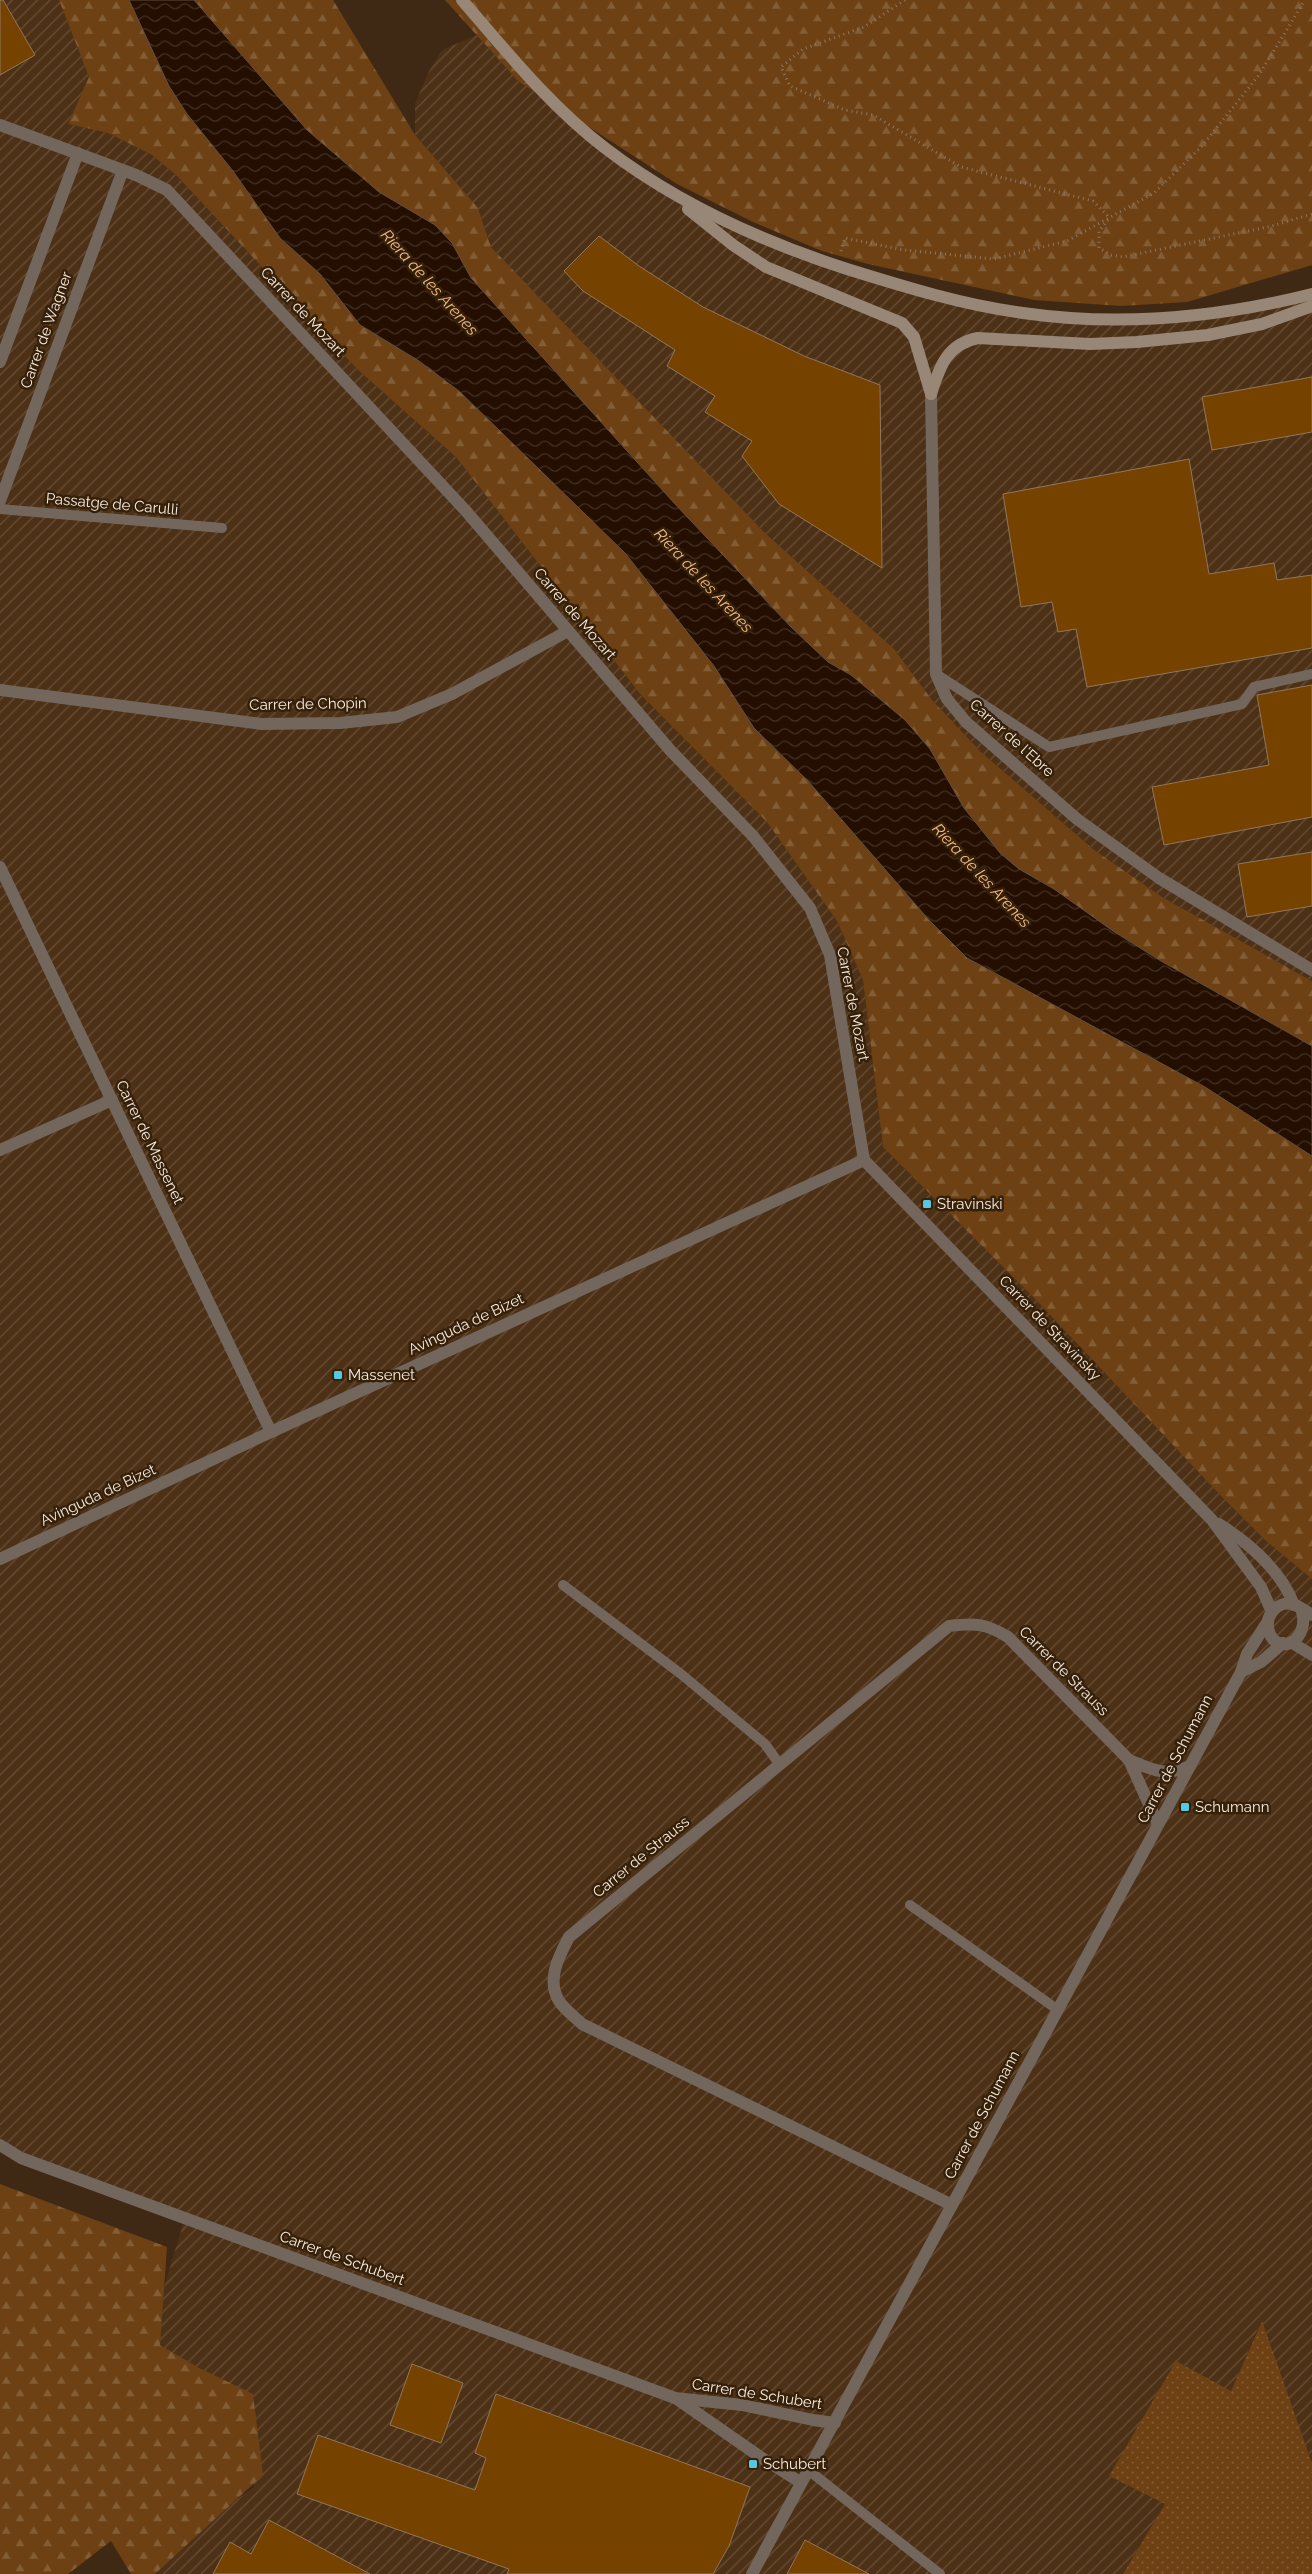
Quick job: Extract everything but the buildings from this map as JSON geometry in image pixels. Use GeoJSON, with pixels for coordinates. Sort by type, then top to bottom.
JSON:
{"type":"FeatureCollection","features":[{"type":"Feature","properties":{"kind":"main road"},"geometry":{"type":"LineString","coordinates":[[462,0],[526,72],[579,126],[603,147],[667,191],[732,245],[766,267],[902,323],[914,337],[931,394]]}},
{"type":"Feature","properties":{"kind":"main road"},"geometry":{"type":"LineString","coordinates":[[667,191],[714,217],[782,247],[921,291],[976,305],[1024,314],[1075,318],[1155,319],[1211,315],[1312,294]]}},
{"type":"Feature","properties":{"kind":"main road"},"geometry":{"type":"LineString","coordinates":[[931,394],[938,372],[946,359],[964,341],[978,338],[1090,344],[1154,340],[1208,334],[1262,324],[1312,306]]}},
{"type":"Feature","properties":{"kind":"street","name":"Carrer de Mozart"},"geometry":{"type":"LineString","coordinates":[[0,124],[123,170],[167,190],[466,511],[670,750],[754,836],[810,908],[830,955],[864,1160]]}},
{"type":"Feature","properties":{"kind":"street","name":"Carrer de Wagner"},"geometry":{"type":"LineString","coordinates":[[0,362],[78,153]]}},
{"type":"Feature","properties":{"kind":"street","name":"Carrer de Wagner"},"geometry":{"type":"LineString","coordinates":[[0,501],[123,170]]}},
{"type":"Feature","properties":{"kind":"street","name":"Carrer de l'Ebre"},"geometry":{"type":"LineString","coordinates":[[931,394],[936,674],[947,699],[966,722],[1077,819],[1159,878],[1312,970]]}},
{"type":"Feature","properties":{"kind":"street","name":"Carrer de Chopin"},"geometry":{"type":"LineString","coordinates":[[0,690],[262,724],[340,723],[397,717],[452,694],[568,631]]}},
{"type":"Feature","properties":{"kind":"street","name":"Carrer de Massenet"},"geometry":{"type":"LineString","coordinates":[[0,867],[271,1432]]}},
{"type":"Feature","properties":{"kind":"street"},"geometry":{"type":"LineString","coordinates":[[0,1150],[112,1100]]}},
{"type":"Feature","properties":{"kind":"street","name":"Avinguda de Bizet"},"geometry":{"type":"LineString","coordinates":[[0,1559],[271,1432],[864,1160]]}},
{"type":"Feature","properties":{"kind":"street","name":"Carrer de Stravinsky"},"geometry":{"type":"LineString","coordinates":[[864,1160],[1212,1520],[1260,1587],[1270,1616]]}},
{"type":"Feature","properties":{"kind":"street","name":"Carrer de Stravinsky"},"geometry":{"type":"LineString","coordinates":[[1212,1520],[1241,1538],[1274,1570],[1287,1585],[1297,1606]]}},
{"type":"Feature","properties":{"kind":"street"},"geometry":{"type":"LineString","coordinates":[[1312,1616],[1297,1606],[1281,1605],[1270,1616],[1272,1636],[1312,1655]]}},
{"type":"Feature","properties":{"kind":"street"},"geometry":{"type":"LineString","coordinates":[[1241,1672],[1261,1662],[1306,1633],[1308,1623],[1297,1606]]}},
{"type":"Feature","properties":{"kind":"street","name":"Carrer de Schumann"},"geometry":{"type":"LineString","coordinates":[[752,2574],[807,2469],[835,2423],[1241,1672],[1247,1654],[1270,1616]]}},
{"type":"Feature","properties":{"kind":"street","name":"Carrer de Strauss"},"geometry":{"type":"LineString","coordinates":[[952,2205],[582,2024],[559,2001],[552,1982],[561,1953],[569,1937],[949,1626],[974,1623],[992,1628],[1008,1637],[1129,1760],[1158,1824]]}},
{"type":"Feature","properties":{"kind":"street","name":"Carrer de Strauss"},"geometry":{"type":"LineString","coordinates":[[1129,1760],[1152,1770],[1173,1773],[1190,1766]]}},
{"type":"Feature","properties":{"kind":"street","name":"Carrer de Schubert"},"geometry":{"type":"LineString","coordinates":[[0,2144],[21,2158],[675,2398],[742,2405],[835,2423]]}},
{"type":"Feature","properties":{"kind":"street","name":"Carrer de Schubert"},"geometry":{"type":"LineString","coordinates":[[675,2398],[800,2482]]}},
{"type":"Feature","properties":{"kind":"lane","name":"Passatge de Carulli"},"geometry":{"type":"LineString","coordinates":[[0,509],[222,528]]}},
{"type":"Feature","properties":{"kind":"lane"},"geometry":{"type":"LineString","coordinates":[[936,674],[1049,747],[1242,704],[1254,687],[1312,674]]}},
{"type":"Feature","properties":{"kind":"lane"},"geometry":{"type":"LineString","coordinates":[[563,1585],[681,1674],[766,1744],[780,1765]]}},
{"type":"Feature","properties":{"kind":"lane"},"geometry":{"type":"LineString","coordinates":[[910,1905],[1058,2010]]}},
{"type":"Feature","properties":{"kind":"lane"},"geometry":{"type":"LineString","coordinates":[[807,2469],[940,2574]]}},
{"type":"Feature","properties":{"kind":"path"},"geometry":{"type":"LineString","coordinates":[[905,0],[864,27],[803,49],[781,67],[790,86],[845,110],[873,115],[960,167],[1093,201],[1110,218]]}},
{"type":"Feature","properties":{"kind":"path"},"geometry":{"type":"LineString","coordinates":[[837,265],[845,238],[904,250],[994,259],[1067,241],[1110,218],[1154,192],[1202,146],[1259,75],[1305,0]]}},
{"type":"Feature","properties":{"kind":"path"},"geometry":{"type":"LineString","coordinates":[[1110,218],[1099,231],[1099,248],[1111,255],[1123,257],[1272,226],[1312,214]]}},
{"type":"Feature","properties":{"kind":"shaded area"},"geometry":{"type":"Polygon","coordinates":[[[0,0],[59,0],[89,77],[68,124],[108,133],[152,155],[177,176],[357,369],[456,457],[641,695],[767,822],[837,921],[863,980],[883,1147],[1036,1300],[1222,1497],[1265,1540],[1312,1579],[1312,2463],[1261,2322],[1231,2391],[1109,2476],[1165,2504],[1123,2574],[136,2574],[254,2487],[247,2400],[142,2360],[184,2221],[0,2145],[0,0]]]}},
{"type":"Feature","properties":{"kind":"shaded area"},"geometry":{"type":"Polygon","coordinates":[[[477,35],[518,81],[557,104],[642,175],[782,247],[976,305],[1115,320],[1312,294],[1312,981],[1162,897],[1093,849],[981,752],[932,700],[894,649],[765,533],[491,247],[478,208],[415,135],[415,104],[428,73],[442,50],[477,35]]]}},
{"type":"Feature","properties":{"kind":"green space"},"geometry":{"type":"Polygon","coordinates":[[[59,0],[129,0],[169,86],[187,114],[233,171],[280,238],[320,274],[360,325],[419,361],[459,391],[625,553],[714,666],[754,728],[808,781],[930,921],[967,957],[1205,1087],[1312,1156],[1312,1579],[1265,1540],[1222,1497],[1036,1300],[883,1147],[863,980],[837,921],[767,822],[641,695],[456,457],[357,369],[177,176],[152,155],[108,133],[68,124],[89,77],[59,0]]]}},
{"type":"Feature","properties":{"kind":"green space"},"geometry":{"type":"Polygon","coordinates":[[[194,0],[333,0],[415,135],[478,208],[491,247],[765,533],[894,649],[932,700],[981,752],[1093,849],[1162,897],[1312,981],[1312,1046],[1161,961],[1113,931],[1054,889],[1019,869],[1000,853],[851,675],[828,663],[790,626],[674,503],[471,278],[452,243],[435,225],[379,192],[307,130],[194,0]]]}},
{"type":"Feature","properties":{"kind":"green space"},"geometry":{"type":"Polygon","coordinates":[[[445,0],[1312,0],[1312,265],[1187,302],[1121,306],[1034,300],[868,264],[822,251],[753,222],[677,184],[518,81],[445,0]]]}},
{"type":"Feature","properties":{"kind":"green space"},"geometry":{"type":"Polygon","coordinates":[[[0,2184],[167,2247],[160,2345],[199,2368],[253,2394],[263,2475],[155,2574],[131,2574],[111,2541],[68,2574],[0,2574],[0,2184]]]}},
{"type":"Feature","properties":{"kind":"green space"},"geometry":{"type":"Polygon","coordinates":[[[1262,2321],[1312,2463],[1312,2574],[1123,2574],[1165,2504],[1109,2476],[1176,2361],[1231,2391],[1262,2321]]]}},
{"type":"Feature","properties":{"kind":"water","name":"Riera de les Arenes"},"geometry":{"type":"Polygon","coordinates":[[[129,0],[194,0],[307,130],[379,192],[435,225],[452,243],[471,278],[674,503],[790,626],[828,662],[851,675],[905,720],[930,749],[964,808],[1000,853],[1019,869],[1054,889],[1113,931],[1161,961],[1312,1046],[1312,1156],[1205,1087],[967,958],[930,921],[808,781],[754,728],[714,666],[625,553],[459,391],[419,361],[360,325],[320,274],[280,238],[233,171],[187,114],[169,86],[129,0]]]}},
{"type":"Feature","properties":{"kind":"place","name":"Stravinski"},"geometry":{"type":"Point","coordinates":[927,1204]}},
{"type":"Feature","properties":{"kind":"place","name":"Massenet"},"geometry":{"type":"Point","coordinates":[338,1375]}},
{"type":"Feature","properties":{"kind":"place","name":"Schumann"},"geometry":{"type":"Point","coordinates":[1185,1807]}},
{"type":"Feature","properties":{"kind":"place","name":"Schubert"},"geometry":{"type":"Point","coordinates":[753,2464]}}]}
